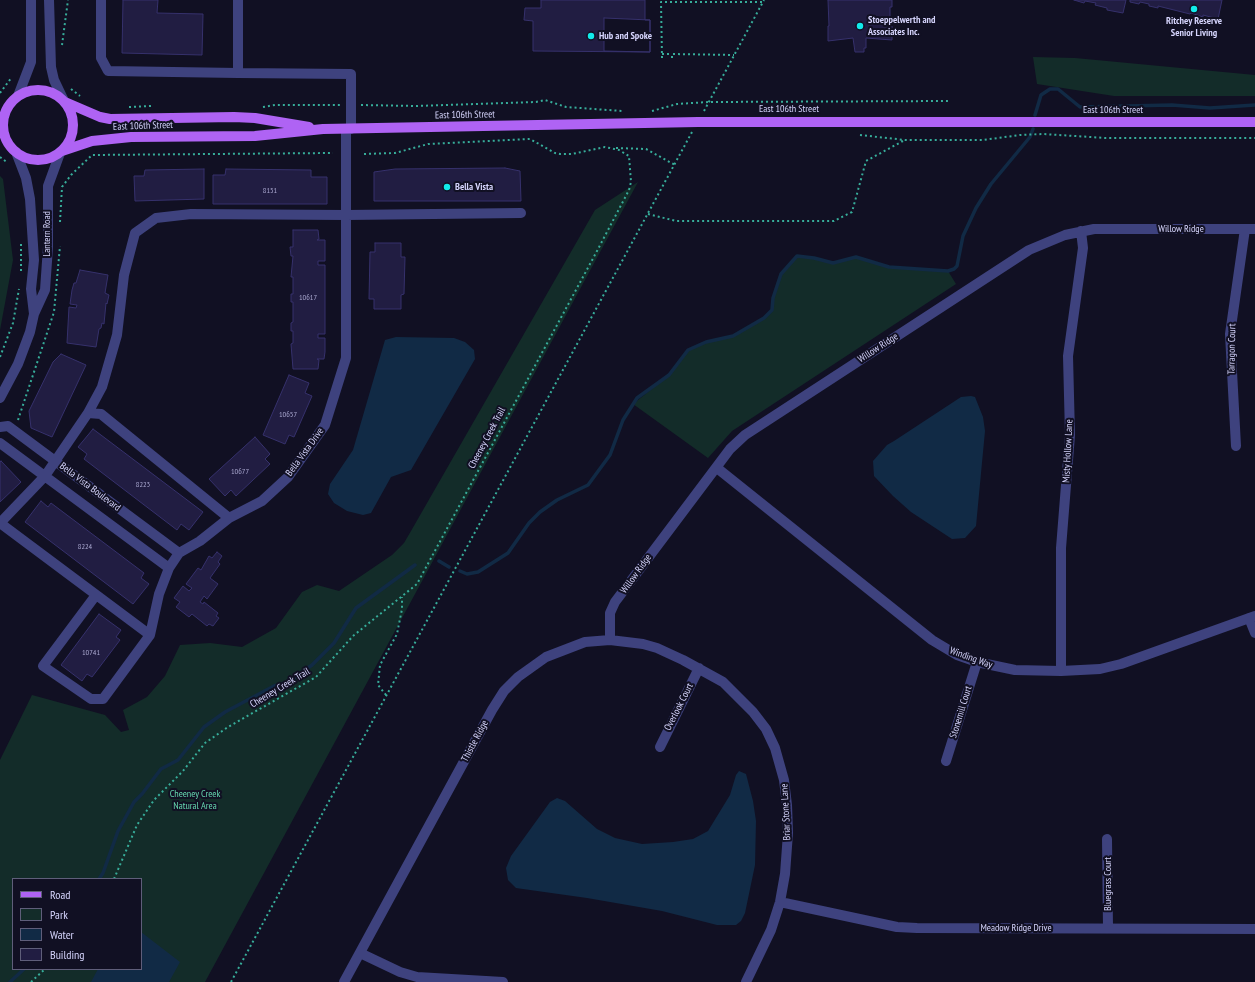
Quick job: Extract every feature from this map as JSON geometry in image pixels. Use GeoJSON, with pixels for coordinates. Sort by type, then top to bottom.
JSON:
{"type":"FeatureCollection","features":[{"type":"Feature","properties":{"kind":"main road"},"geometry":{"type":"LineString","coordinates":[[0,106],[24,93],[39,90],[53,93],[65,102],[71,113],[73,130],[70,142],[61,152],[50,158],[38,160],[27,158],[0,144]]}},
{"type":"Feature","properties":{"kind":"main road"},"geometry":{"type":"LineString","coordinates":[[14,150],[5,136],[3,121],[8,107],[15,99]]}},
{"type":"Feature","properties":{"kind":"main road","name":"East 106th Street"},"geometry":{"type":"LineString","coordinates":[[65,102],[100,117],[110,119],[254,118],[322,130]]}},
{"type":"Feature","properties":{"kind":"main road","name":"East 106th Street"},"geometry":{"type":"LineString","coordinates":[[61,152],[92,141],[131,137],[255,136],[349,129],[698,122],[1255,122]]}},
{"type":"Feature","properties":{"kind":"street"},"geometry":{"type":"LineString","coordinates":[[15,99],[31,62],[32,0]]}},
{"type":"Feature","properties":{"kind":"street"},"geometry":{"type":"LineString","coordinates":[[49,0],[51,67],[54,80],[65,102]]}},
{"type":"Feature","properties":{"kind":"street"},"geometry":{"type":"LineString","coordinates":[[101,0],[101,58],[108,71],[238,73],[238,0]]}},
{"type":"Feature","properties":{"kind":"street","name":"Bella Vista Drive"},"geometry":{"type":"LineString","coordinates":[[96,595],[43,666],[91,699],[103,699],[150,635],[159,594],[169,568],[179,553],[200,540],[229,518],[262,501],[288,477],[325,425],[346,358],[346,215],[351,74],[238,73]]}},
{"type":"Feature","properties":{"kind":"street","name":"Lantern Road"},"geometry":{"type":"LineString","coordinates":[[14,150],[26,178],[30,199],[34,260],[32,289],[34,314]]}},
{"type":"Feature","properties":{"kind":"street","name":"Lantern Road"},"geometry":{"type":"LineString","coordinates":[[0,398],[18,364],[34,314],[42,299],[46,282],[48,247],[48,186],[61,152]]}},
{"type":"Feature","properties":{"kind":"street"},"geometry":{"type":"LineString","coordinates":[[150,635],[0,523],[45,476],[88,413],[102,387],[117,335],[124,275],[135,233],[156,218],[191,214],[346,215],[521,213]]}},
{"type":"Feature","properties":{"kind":"street","name":"Willow Ridge"},"geometry":{"type":"LineString","coordinates":[[610,640],[610,614],[615,602],[730,449],[745,435],[975,284],[1029,250],[1051,240],[1081,231],[1094,229],[1250,229]]}},
{"type":"Feature","properties":{"kind":"street","name":"Tarragon Court"},"geometry":{"type":"LineString","coordinates":[[1236,446],[1230,334],[1250,229]]}},
{"type":"Feature","properties":{"kind":"street","name":"Misty Hollow Lane"},"geometry":{"type":"LineString","coordinates":[[1061,671],[1061,548],[1070,442],[1068,356],[1083,248],[1081,231]]}},
{"type":"Feature","properties":{"kind":"street"},"geometry":{"type":"LineString","coordinates":[[88,413],[101,414],[229,518]]}},
{"type":"Feature","properties":{"kind":"street","name":"Bella Vista Boulevard"},"geometry":{"type":"LineString","coordinates":[[0,427],[8,426],[179,553]]}},
{"type":"Feature","properties":{"kind":"street","name":"Bella Vista Boulevard"},"geometry":{"type":"LineString","coordinates":[[0,443],[169,568]]}},
{"type":"Feature","properties":{"kind":"street","name":"Winding Way"},"geometry":{"type":"LineString","coordinates":[[717,468],[932,640],[957,655],[976,662],[1015,670],[1061,671],[1100,669],[1122,664],[1252,617]]}},
{"type":"Feature","properties":{"kind":"street"},"geometry":{"type":"LineString","coordinates":[[1252,617],[1255,633]]}},
{"type":"Feature","properties":{"kind":"street","name":"Thistle Ridge"},"geometry":{"type":"LineString","coordinates":[[344,982],[492,710],[504,691],[518,677],[546,657],[585,642],[610,640],[643,644],[670,654],[699,668]]}},
{"type":"Feature","properties":{"kind":"street","name":"Stonemill Court"},"geometry":{"type":"LineString","coordinates":[[946,761],[976,662]]}},
{"type":"Feature","properties":{"kind":"street","name":"Overlook Court"},"geometry":{"type":"LineString","coordinates":[[660,747],[699,668]]}},
{"type":"Feature","properties":{"kind":"street","name":"Briar Stone Lane"},"geometry":{"type":"LineString","coordinates":[[699,668],[723,682],[754,712],[766,729],[779,759],[786,793],[788,820],[786,867],[780,902],[771,930],[746,982]]}},
{"type":"Feature","properties":{"kind":"street","name":"Bluegrass Court"},"geometry":{"type":"LineString","coordinates":[[1107,839],[1108,928]]}},
{"type":"Feature","properties":{"kind":"street","name":"Meadow Ridge Drive"},"geometry":{"type":"LineString","coordinates":[[780,902],[897,927],[1255,929]]}},
{"type":"Feature","properties":{"kind":"street"},"geometry":{"type":"LineString","coordinates":[[360,953],[400,972],[417,977],[503,982]]}},
{"type":"Feature","properties":{"kind":"path"},"geometry":{"type":"LineString","coordinates":[[61,50],[65,32],[68,0]]}},
{"type":"Feature","properties":{"kind":"path"},"geometry":{"type":"LineString","coordinates":[[231,982],[763,1],[661,2],[662,58]]}},
{"type":"Feature","properties":{"kind":"path"},"geometry":{"type":"LineString","coordinates":[[662,54],[734,55]]}},
{"type":"Feature","properties":{"kind":"path"},"geometry":{"type":"LineString","coordinates":[[0,93],[15,73]]}},
{"type":"Feature","properties":{"kind":"path"},"geometry":{"type":"LineString","coordinates":[[68,85],[85,99]]}},
{"type":"Feature","properties":{"kind":"path"},"geometry":{"type":"LineString","coordinates":[[259,108],[275,105],[423,106],[536,102],[545,100],[566,107],[624,112]]}},
{"type":"Feature","properties":{"kind":"path"},"geometry":{"type":"LineString","coordinates":[[648,113],[677,104],[708,102],[948,101]]}},
{"type":"Feature","properties":{"kind":"path"},"geometry":{"type":"LineString","coordinates":[[124,107],[157,107]]}},
{"type":"Feature","properties":{"kind":"path"},"geometry":{"type":"LineString","coordinates":[[860,135],[905,140],[983,140],[1020,134],[1106,138],[1255,138]]}},
{"type":"Feature","properties":{"kind":"path","name":"Cheeney Creek Trail"},"geometry":{"type":"LineString","coordinates":[[114,878],[137,825],[154,800],[183,771],[204,743],[228,727],[316,677],[353,636],[417,584],[629,190],[631,182],[629,156],[619,150],[605,147],[572,154],[560,154],[554,153],[530,139],[428,144],[395,153],[363,154]]}},
{"type":"Feature","properties":{"kind":"path"},"geometry":{"type":"LineString","coordinates":[[648,214],[676,222],[834,221],[852,212],[866,161],[905,140]]}},
{"type":"Feature","properties":{"kind":"path"},"geometry":{"type":"LineString","coordinates":[[605,147],[646,149],[674,165]]}},
{"type":"Feature","properties":{"kind":"path"},"geometry":{"type":"LineString","coordinates":[[62,187],[84,161],[88,157],[95,154],[194,156],[226,154],[333,154]]}},
{"type":"Feature","properties":{"kind":"path"},"geometry":{"type":"LineString","coordinates":[[21,236],[21,272]]}},
{"type":"Feature","properties":{"kind":"path"},"geometry":{"type":"LineString","coordinates":[[0,357],[14,323],[20,286]]}},
{"type":"Feature","properties":{"kind":"path"},"geometry":{"type":"LineString","coordinates":[[386,695],[378,685],[380,665],[397,634],[402,609],[402,597]]}},
{"type":"Feature","properties":{"kind":"path"},"geometry":{"type":"LineString","coordinates":[[31,982],[44,970]]}},
{"type":"Feature","properties":{"kind":"green space"},"geometry":{"type":"Polygon","coordinates":[[[1033,57],[1075,58],[1255,75],[1255,96],[1114,96],[1037,84],[1033,57]]]}},
{"type":"Feature","properties":{"kind":"green space"},"geometry":{"type":"Polygon","coordinates":[[[0,176],[3,179],[13,260],[0,330],[0,176]]]}},
{"type":"Feature","properties":{"kind":"green space","name":"Cheeney Creek Natural Area"},"geometry":{"type":"Polygon","coordinates":[[[638,182],[205,982],[0,982],[0,760],[32,695],[105,715],[121,732],[129,730],[123,710],[147,697],[165,676],[180,645],[210,643],[242,647],[276,628],[302,592],[317,585],[339,591],[392,555],[404,543],[595,210],[638,182]]]}},
{"type":"Feature","properties":{"kind":"green space"},"geometry":{"type":"Polygon","coordinates":[[[797,256],[814,258],[833,263],[856,257],[882,266],[948,271],[956,284],[732,431],[708,458],[633,404],[669,375],[688,350],[706,342],[733,336],[765,318],[772,310],[773,298],[781,274],[797,256]]]}},
{"type":"Feature","properties":{"kind":"water"},"geometry":{"type":"Polygon","coordinates":[[[396,337],[454,338],[465,342],[474,350],[475,359],[411,470],[391,477],[371,513],[363,515],[347,511],[334,503],[328,494],[330,484],[353,450],[385,340],[396,337]]]}},
{"type":"Feature","properties":{"kind":"water"},"geometry":{"type":"Polygon","coordinates":[[[961,397],[975,397],[983,417],[985,431],[976,526],[965,538],[952,539],[911,512],[893,496],[874,476],[873,461],[887,445],[961,397]]]}},
{"type":"Feature","properties":{"kind":"water"},"geometry":{"type":"Polygon","coordinates":[[[739,771],[746,774],[753,801],[756,821],[755,865],[745,913],[741,921],[736,925],[717,925],[662,911],[516,888],[508,880],[506,868],[511,856],[550,802],[557,798],[565,801],[597,829],[615,838],[642,844],[673,842],[693,839],[708,831],[730,795],[736,775],[739,771]]]}},
{"type":"Feature","properties":{"kind":"water"},"geometry":{"type":"Polygon","coordinates":[[[142,933],[180,962],[169,982],[91,982],[97,970],[142,970],[142,933]]]}},
{"type":"Feature","properties":{"kind":"building"},"geometry":{"type":"Polygon","coordinates":[[[123,0],[158,0],[157,13],[203,14],[202,55],[122,53],[123,0]]]}},
{"type":"Feature","properties":{"kind":"building","name":"Hub and Spoke"},"geometry":{"type":"Polygon","coordinates":[[[541,0],[645,0],[645,20],[650,20],[650,52],[533,51],[533,21],[524,20],[525,8],[541,8],[541,0]]]}},
{"type":"Feature","properties":{"kind":"building","name":"Stoeppelwerth and Associates Inc."},"geometry":{"type":"Polygon","coordinates":[[[828,0],[892,0],[892,7],[890,7],[890,26],[892,26],[892,40],[866,38],[866,48],[864,48],[864,52],[855,52],[853,38],[828,41],[828,0]]]}},
{"type":"Feature","properties":{"kind":"building"},"geometry":{"type":"Polygon","coordinates":[[[1074,0],[1126,0],[1123,13],[1107,10],[1107,8],[1095,5],[1096,3],[1085,1],[1084,3],[1074,0]]]}},
{"type":"Feature","properties":{"kind":"building","name":"Ritchey Reserve Senior Living"},"geometry":{"type":"Polygon","coordinates":[[[1130,0],[1222,0],[1218,19],[1203,15],[1203,17],[1158,6],[1158,8],[1140,2],[1139,4],[1130,2],[1130,0]]]}},
{"type":"Feature","properties":{"kind":"building"},"geometry":{"type":"Polygon","coordinates":[[[604,18],[650,20],[650,52],[604,51],[604,18]]]}},
{"type":"Feature","properties":{"kind":"building","name":"Bella Vista"},"geometry":{"type":"Polygon","coordinates":[[[505,168],[520,171],[521,201],[374,201],[374,172],[395,169],[505,168]]]}},
{"type":"Feature","properties":{"kind":"building"},"geometry":{"type":"Polygon","coordinates":[[[204,169],[204,199],[135,201],[134,176],[144,176],[145,170],[204,169]]]}},
{"type":"Feature","properties":{"kind":"building"},"geometry":{"type":"Polygon","coordinates":[[[226,169],[311,170],[311,177],[327,177],[327,204],[213,204],[213,175],[225,175],[226,169]]]}},
{"type":"Feature","properties":{"kind":"building"},"geometry":{"type":"Polygon","coordinates":[[[293,230],[318,230],[319,239],[317,240],[325,240],[325,261],[318,261],[318,265],[325,265],[325,334],[318,334],[318,338],[325,338],[325,352],[324,359],[317,359],[319,360],[318,369],[293,369],[291,344],[293,343],[293,331],[291,331],[291,323],[293,322],[293,302],[291,302],[291,294],[293,294],[293,277],[291,277],[293,256],[291,256],[290,247],[293,247],[293,230]]]}},
{"type":"Feature","properties":{"kind":"building"},"geometry":{"type":"Polygon","coordinates":[[[375,243],[401,243],[401,257],[405,257],[404,294],[401,295],[401,309],[374,309],[374,299],[369,299],[370,252],[375,252],[375,243]]]}},
{"type":"Feature","properties":{"kind":"building"},"geometry":{"type":"Polygon","coordinates":[[[80,270],[108,275],[105,293],[109,295],[107,304],[106,303],[104,324],[102,323],[101,328],[99,329],[96,347],[67,343],[69,307],[76,308],[77,305],[70,304],[72,290],[80,270]]]}},
{"type":"Feature","properties":{"kind":"building"},"geometry":{"type":"Polygon","coordinates":[[[61,354],[86,365],[52,437],[31,428],[29,411],[53,362],[61,354]]]}},
{"type":"Feature","properties":{"kind":"building"},"geometry":{"type":"Polygon","coordinates":[[[289,375],[309,383],[305,393],[312,396],[294,437],[289,435],[285,444],[263,435],[289,375]]]}},
{"type":"Feature","properties":{"kind":"building"},"geometry":{"type":"Polygon","coordinates":[[[93,429],[203,512],[189,530],[181,524],[177,530],[84,459],[87,454],[78,447],[93,429]]]}},
{"type":"Feature","properties":{"kind":"building"},"geometry":{"type":"Polygon","coordinates":[[[255,437],[270,454],[265,459],[270,464],[236,496],[231,490],[225,496],[209,479],[255,437]]]}},
{"type":"Feature","properties":{"kind":"building"},"geometry":{"type":"Polygon","coordinates":[[[1,461],[21,482],[0,502],[0,462],[1,461]]]}},
{"type":"Feature","properties":{"kind":"building"},"geometry":{"type":"Polygon","coordinates":[[[41,501],[48,507],[51,503],[144,573],[141,578],[149,584],[133,604],[25,522],[41,501]]]}},
{"type":"Feature","properties":{"kind":"building"},"geometry":{"type":"Polygon","coordinates":[[[217,552],[222,556],[218,562],[220,564],[210,578],[218,584],[207,599],[204,596],[200,602],[203,604],[204,602],[218,613],[216,616],[219,618],[213,626],[209,624],[207,626],[192,614],[189,617],[176,607],[180,602],[174,598],[183,586],[189,591],[192,588],[186,584],[198,568],[201,570],[209,556],[212,558],[217,552]]]}},
{"type":"Feature","properties":{"kind":"building"},"geometry":{"type":"Polygon","coordinates":[[[99,614],[121,630],[116,637],[120,640],[92,677],[87,674],[82,681],[61,665],[99,614]]]}},
{"type":"Feature","properties":{"kind":"waterway"},"geometry":{"type":"LineString","coordinates":[[1035,115],[1041,95],[1050,89],[1058,89],[1080,107],[1172,105],[1210,108],[1255,105]]}},
{"type":"Feature","properties":{"kind":"waterway"},"geometry":{"type":"LineString","coordinates":[[460,571],[467,574],[478,572],[508,553],[529,523],[540,512],[557,500],[588,485],[610,455],[623,420],[637,398],[669,375],[688,350],[706,342],[733,336],[764,318],[772,310],[773,298],[781,274],[797,256],[814,258],[833,263],[856,257],[889,267],[948,271],[954,269],[957,266],[963,236],[976,208],[991,184],[1030,137],[1033,129]]}},
{"type":"Feature","properties":{"kind":"waterway"},"geometry":{"type":"LineString","coordinates":[[439,561],[449,567]]}},
{"type":"Feature","properties":{"kind":"waterway"},"geometry":{"type":"LineString","coordinates":[[100,878],[103,873],[118,831],[134,802],[161,769],[178,760],[204,727],[225,712],[274,686],[288,682],[312,665],[334,643],[356,608],[415,565]]}},
{"type":"Feature","properties":{"kind":"waterway"},"geometry":{"type":"LineString","coordinates":[[10,982],[23,970]]}},
{"type":"Feature","properties":{"kind":"place","name":"Ritchey Reserve Senior Living"},"geometry":{"type":"Point","coordinates":[1194,9]}},
{"type":"Feature","properties":{"kind":"place","name":"Stoeppelwerth and Associates Inc."},"geometry":{"type":"Point","coordinates":[860,26]}},
{"type":"Feature","properties":{"kind":"place","name":"Hub and Spoke"},"geometry":{"type":"Point","coordinates":[591,36]}},
{"type":"Feature","properties":{"kind":"place","name":"Bella Vista"},"geometry":{"type":"Point","coordinates":[447,187]}}]}
